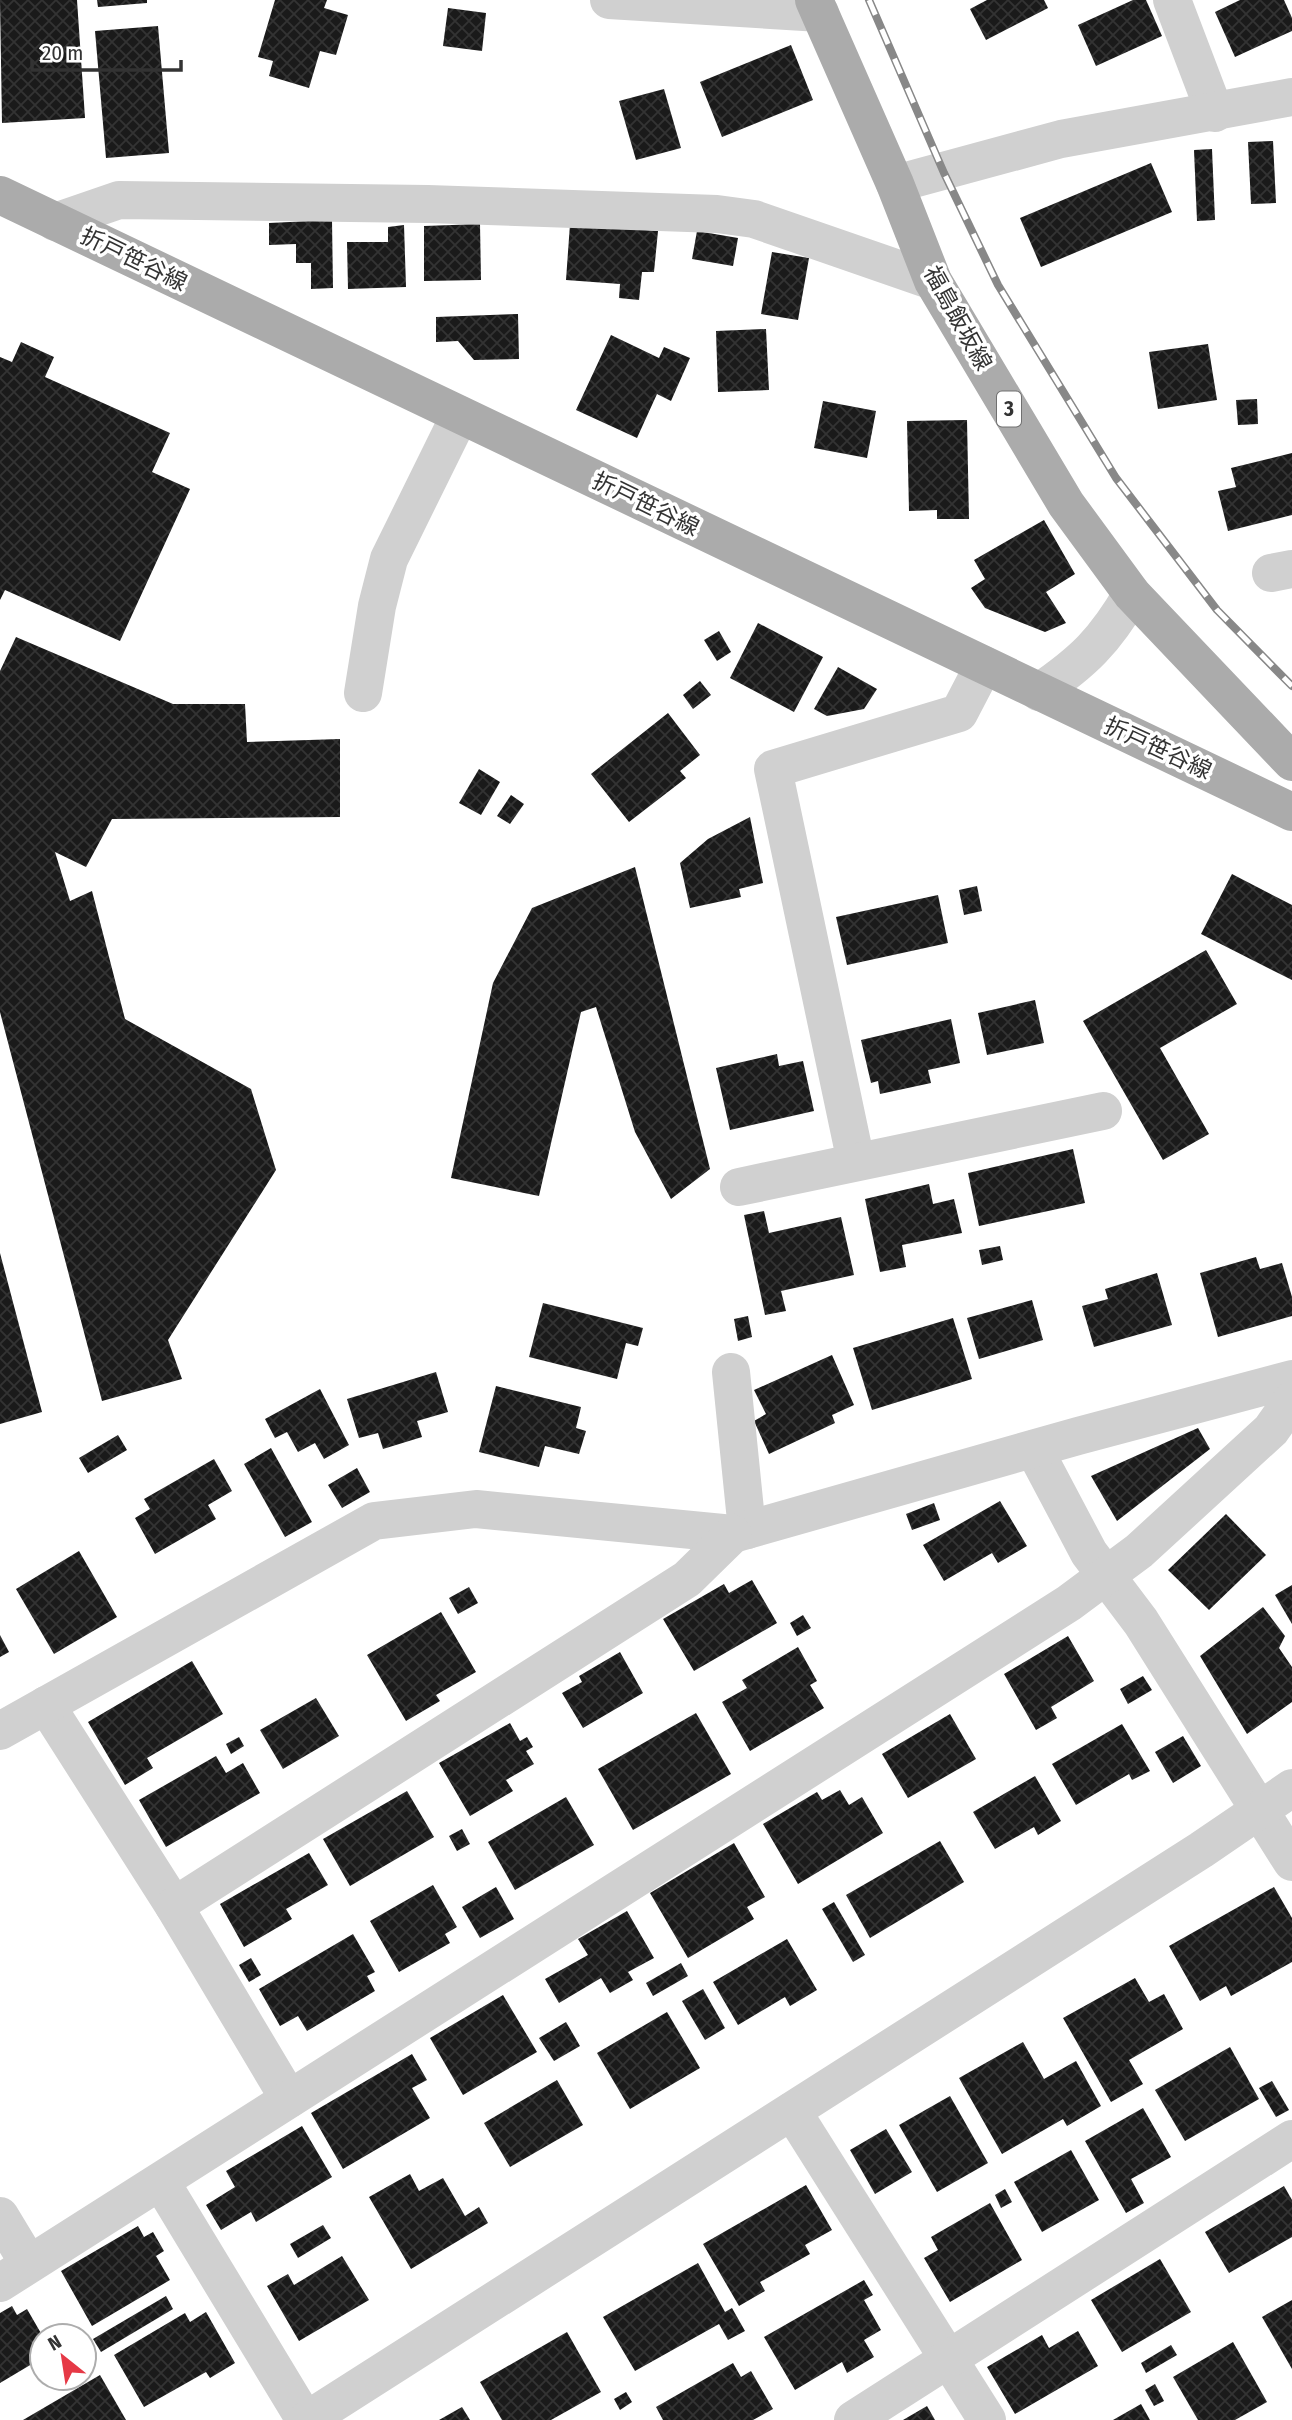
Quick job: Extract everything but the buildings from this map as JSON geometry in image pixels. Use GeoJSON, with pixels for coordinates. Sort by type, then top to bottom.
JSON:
{"type":"FeatureCollection","features":[{"type":"Feature","properties":{"kind":"main road","name":"福島飯坂線"},"geometry":{"type":"LineString","coordinates":[[817,7],[895,184],[933,281],[1066,504],[1132,594],[1292,762]]}},
{"type":"Feature","properties":{"kind":"main road","name":"折戸笹谷線"},"geometry":{"type":"LineString","coordinates":[[0,195],[1292,812]]}},
{"type":"Feature","properties":{"kind":"street"},"geometry":{"type":"LineString","coordinates":[[609,0],[817,7]]}},
{"type":"Feature","properties":{"kind":"street"},"geometry":{"type":"LineString","coordinates":[[1172,0],[1205,114]]}},
{"type":"Feature","properties":{"kind":"street"},"geometry":{"type":"LineString","coordinates":[[895,184],[1061,139],[1292,97]]}},
{"type":"Feature","properties":{"kind":"street"},"geometry":{"type":"LineString","coordinates":[[55,222],[119,200],[428,204],[717,214],[754,219],[933,281]]}},
{"type":"Feature","properties":{"kind":"street"},"geometry":{"type":"LineString","coordinates":[[363,693],[377,606],[389,559],[460,415]]}},
{"type":"Feature","properties":{"kind":"street"},"geometry":{"type":"LineString","coordinates":[[1039,692],[1075,667],[1102,641],[1132,594]]}},
{"type":"Feature","properties":{"kind":"street"},"geometry":{"type":"LineString","coordinates":[[856,1162],[773,769],[959,713],[984,665]]}},
{"type":"Feature","properties":{"kind":"street"},"geometry":{"type":"LineString","coordinates":[[739,1187],[1103,1111]]}},
{"type":"Feature","properties":{"kind":"street"},"geometry":{"type":"LineString","coordinates":[[731,1372],[740,1532]]}},
{"type":"Feature","properties":{"kind":"street"},"geometry":{"type":"LineString","coordinates":[[0,1731],[374,1521],[476,1509],[740,1532],[1292,1379]]}},
{"type":"Feature","properties":{"kind":"street"},"geometry":{"type":"LineString","coordinates":[[0,2216],[14,2273],[1069,1603],[1139,1551],[1271,1430],[1292,1400]]}},
{"type":"Feature","properties":{"kind":"street"},"geometry":{"type":"LineString","coordinates":[[1034,1449],[1089,1553],[1141,1622],[1292,1862]]}},
{"type":"Feature","properties":{"kind":"street"},"geometry":{"type":"LineString","coordinates":[[174,1906],[687,1579],[740,1532]]}},
{"type":"Feature","properties":{"kind":"street"},"geometry":{"type":"LineString","coordinates":[[46,1705],[174,1906],[289,2099]]}},
{"type":"Feature","properties":{"kind":"street"},"geometry":{"type":"LineString","coordinates":[[161,2182],[306,2420],[792,2111],[1292,1788]]}},
{"type":"Feature","properties":{"kind":"street"},"geometry":{"type":"LineString","coordinates":[[792,2111],[987,2420]]}},
{"type":"Feature","properties":{"kind":"street"},"geometry":{"type":"LineString","coordinates":[[853,2420],[1292,2139]]}},
{"type":"Feature","properties":{"kind":"railway"},"geometry":{"type":"LineString","coordinates":[[869,0],[944,173],[998,285],[1116,478],[1217,610],[1292,686]]}}]}
